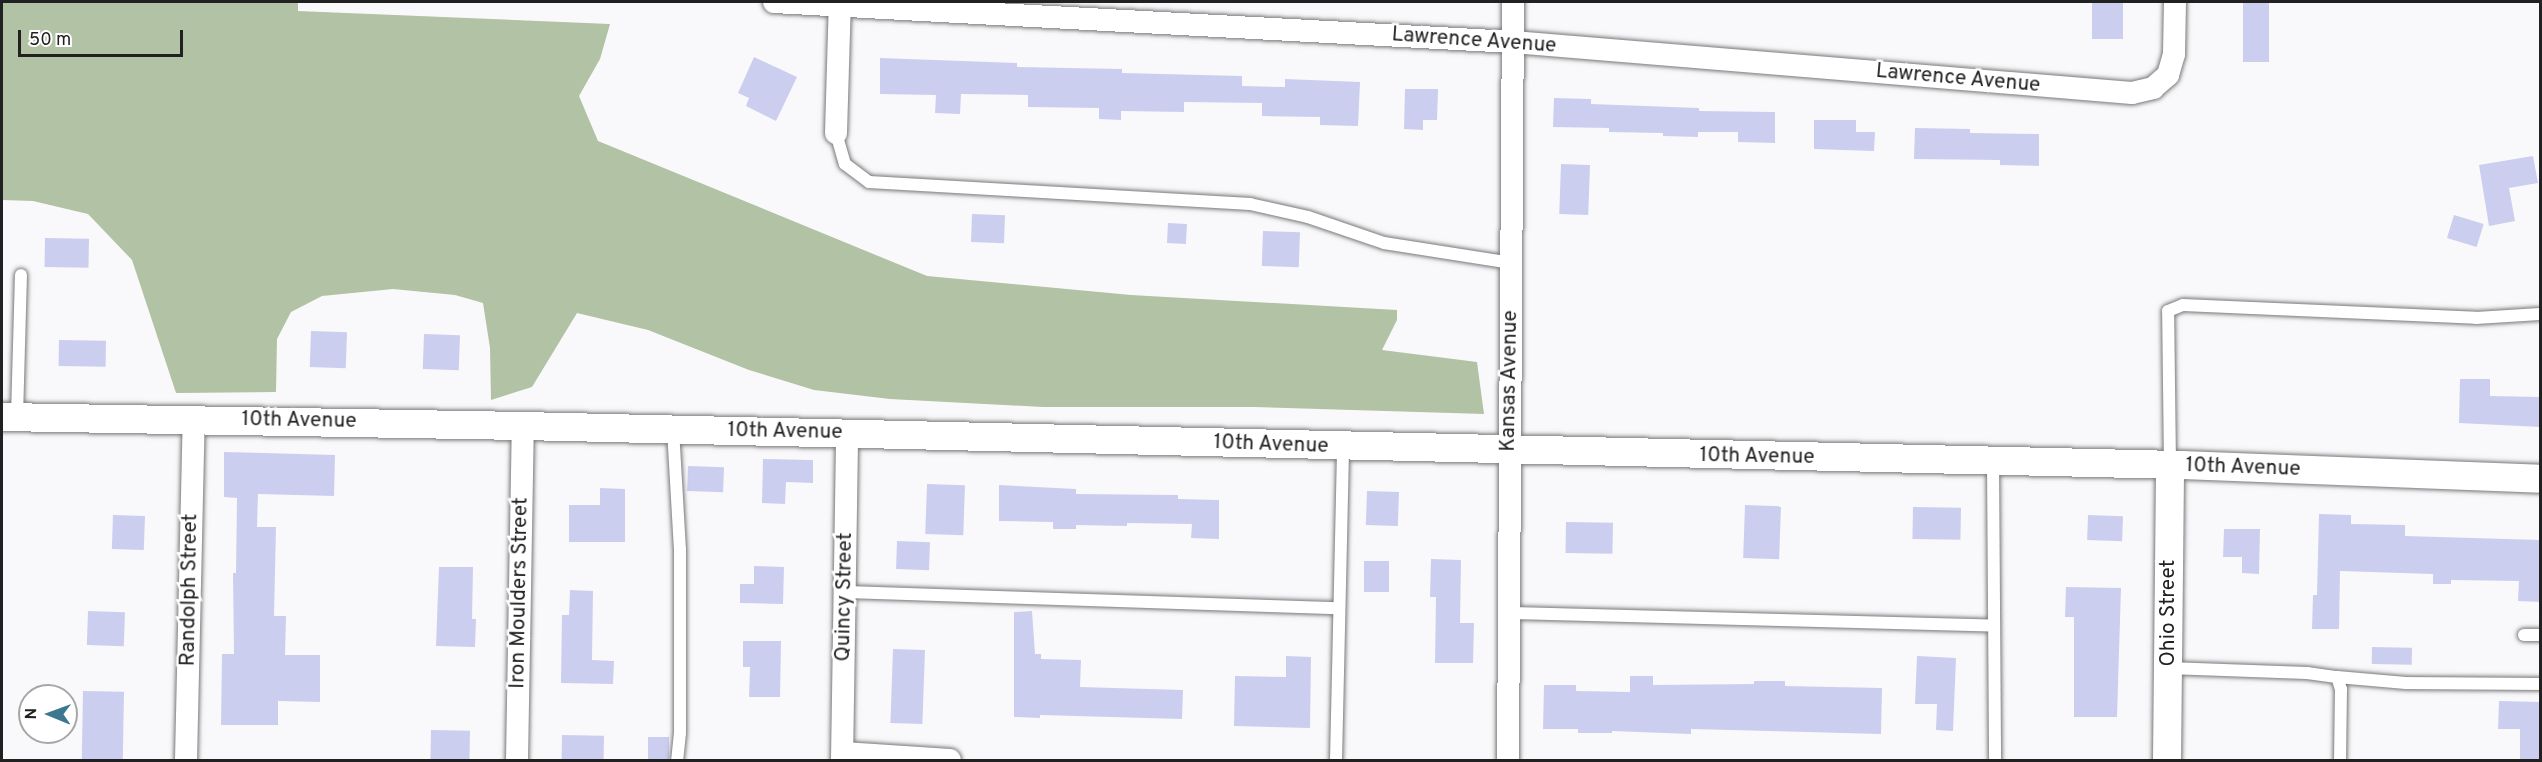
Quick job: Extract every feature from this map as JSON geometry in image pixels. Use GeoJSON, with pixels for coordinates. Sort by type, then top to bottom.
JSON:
{"type":"FeatureCollection","features":[{"type":"Feature","properties":{"kind":"street","name":"Lawrence Avenue"},"geometry":{"type":"LineString","coordinates":[[774,2],[1513,42],[2132,93],[2153,88],[2168,75],[2174,54],[2175,2]]}},
{"type":"Feature","properties":{"kind":"street","name":"Kansas Avenue"},"geometry":{"type":"LineString","coordinates":[[1509,760],[1513,2]]}},
{"type":"Feature","properties":{"kind":"street"},"geometry":{"type":"LineString","coordinates":[[836,133],[840,4]]}},
{"type":"Feature","properties":{"kind":"street","name":"10th Avenue"},"geometry":{"type":"LineString","coordinates":[[9,417],[673,429],[1343,447],[2170,465],[2541,479]]}},
{"type":"Feature","properties":{"kind":"street","name":"Randolph Street"},"geometry":{"type":"LineString","coordinates":[[186,760],[194,419]]}},
{"type":"Feature","properties":{"kind":"street","name":"Iron Moulders Street"},"geometry":{"type":"LineString","coordinates":[[517,760],[523,426]]}},
{"type":"Feature","properties":{"kind":"street","name":"Quincy Street"},"geometry":{"type":"LineString","coordinates":[[843,757],[848,434]]}},
{"type":"Feature","properties":{"kind":"street","name":"Ohio Street"},"geometry":{"type":"LineString","coordinates":[[2167,760],[2170,465]]}},
{"type":"Feature","properties":{"kind":"street"},"geometry":{"type":"LineString","coordinates":[[843,757],[950,760]]}},
{"type":"Feature","properties":{"kind":"lane"},"geometry":{"type":"LineString","coordinates":[[836,133],[845,164],[869,182],[1250,204],[1308,217],[1384,243],[1511,263]]}},
{"type":"Feature","properties":{"kind":"lane"},"geometry":{"type":"LineString","coordinates":[[9,417],[21,275]]}},
{"type":"Feature","properties":{"kind":"lane"},"geometry":{"type":"LineString","coordinates":[[2170,465],[2168,311],[2183,305],[2476,318],[2541,315]]}},
{"type":"Feature","properties":{"kind":"lane"},"geometry":{"type":"LineString","coordinates":[[673,429],[680,549],[680,733],[677,760]]}},
{"type":"Feature","properties":{"kind":"lane"},"geometry":{"type":"LineString","coordinates":[[1336,760],[1343,447]]}},
{"type":"Feature","properties":{"kind":"lane"},"geometry":{"type":"LineString","coordinates":[[1993,462],[1995,760]]}},
{"type":"Feature","properties":{"kind":"lane"},"geometry":{"type":"LineString","coordinates":[[845,592],[1339,608]]}},
{"type":"Feature","properties":{"kind":"lane"},"geometry":{"type":"LineString","coordinates":[[1509,613],[1994,626]]}},
{"type":"Feature","properties":{"kind":"lane"},"geometry":{"type":"LineString","coordinates":[[2524,634],[2541,635]]}},
{"type":"Feature","properties":{"kind":"lane"},"geometry":{"type":"LineString","coordinates":[[2168,668],[2307,673],[2406,683],[2541,684]]}},
{"type":"Feature","properties":{"kind":"lane"},"geometry":{"type":"LineString","coordinates":[[2337,677],[2341,689],[2340,760]]}},
{"type":"Feature","properties":{"kind":"green space"},"geometry":{"type":"Polygon","coordinates":[[[2,2],[298,2],[298,11],[610,24],[600,59],[579,96],[598,141],[927,276],[1131,295],[1397,310],[1397,320],[1382,350],[1477,362],[1484,414],[1254,407],[1043,407],[890,399],[814,390],[749,370],[648,330],[577,313],[532,387],[491,400],[490,348],[483,303],[455,295],[393,289],[322,296],[291,312],[277,339],[276,392],[176,393],[132,260],[88,214],[33,201],[2,200],[2,2]]]}},
{"type":"Feature","properties":{"kind":"building"},"geometry":{"type":"Polygon","coordinates":[[[2092,2],[2123,2],[2123,39],[2092,39],[2092,2]]]}},
{"type":"Feature","properties":{"kind":"building"},"geometry":{"type":"Polygon","coordinates":[[[2243,2],[2269,2],[2269,62],[2243,62],[2243,2]]]}},
{"type":"Feature","properties":{"kind":"building"},"geometry":{"type":"Polygon","coordinates":[[[754,57],[797,77],[776,121],[746,106],[749,98],[738,93],[754,57]]]}},
{"type":"Feature","properties":{"kind":"building"},"geometry":{"type":"Polygon","coordinates":[[[880,58],[1017,63],[1017,67],[1122,69],[1122,73],[1242,76],[1242,86],[1285,87],[1285,79],[1360,82],[1358,126],[1320,125],[1320,117],[1262,116],[1262,103],[1184,102],[1184,112],[1121,111],[1121,120],[1099,119],[1099,108],[1028,107],[1028,95],[961,94],[960,114],[935,113],[936,95],[880,94],[880,58]]]}},
{"type":"Feature","properties":{"kind":"building"},"geometry":{"type":"Polygon","coordinates":[[[1405,89],[1438,89],[1437,120],[1423,120],[1423,130],[1404,129],[1405,89]]]}},
{"type":"Feature","properties":{"kind":"building"},"geometry":{"type":"Polygon","coordinates":[[[1554,98],[1591,99],[1591,104],[1699,108],[1699,111],[1775,112],[1775,143],[1738,142],[1738,132],[1698,132],[1698,137],[1663,136],[1663,133],[1609,132],[1609,128],[1553,127],[1554,98]]]}},
{"type":"Feature","properties":{"kind":"building"},"geometry":{"type":"Polygon","coordinates":[[[1814,120],[1856,120],[1856,132],[1875,132],[1874,151],[1814,149],[1814,120]]]}},
{"type":"Feature","properties":{"kind":"building"},"geometry":{"type":"Polygon","coordinates":[[[1915,128],[1970,129],[1970,133],[2039,134],[2039,166],[2000,165],[2000,160],[1914,159],[1915,128]]]}},
{"type":"Feature","properties":{"kind":"building"},"geometry":{"type":"Polygon","coordinates":[[[2533,156],[2538,183],[2509,188],[2515,221],[2489,226],[2479,165],[2533,156]]]}},
{"type":"Feature","properties":{"kind":"building"},"geometry":{"type":"Polygon","coordinates":[[[1561,164],[1590,165],[1588,215],[1559,214],[1561,164]]]}},
{"type":"Feature","properties":{"kind":"building"},"geometry":{"type":"Polygon","coordinates":[[[972,214],[1005,215],[1004,243],[971,242],[972,214]]]}},
{"type":"Feature","properties":{"kind":"building"},"geometry":{"type":"Polygon","coordinates":[[[2454,215],[2484,224],[2477,247],[2447,238],[2454,215]]]}},
{"type":"Feature","properties":{"kind":"building"},"geometry":{"type":"Polygon","coordinates":[[[1168,223],[1187,224],[1186,244],[1167,243],[1168,223]]]}},
{"type":"Feature","properties":{"kind":"building"},"geometry":{"type":"Polygon","coordinates":[[[1263,231],[1300,232],[1299,267],[1262,266],[1263,231]]]}},
{"type":"Feature","properties":{"kind":"building"},"geometry":{"type":"Polygon","coordinates":[[[45,238],[89,239],[88,268],[44,267],[45,238]]]}},
{"type":"Feature","properties":{"kind":"building"},"geometry":{"type":"Polygon","coordinates":[[[311,331],[347,332],[346,368],[310,367],[311,331]]]}},
{"type":"Feature","properties":{"kind":"building"},"geometry":{"type":"Polygon","coordinates":[[[424,334],[460,335],[459,370],[423,369],[424,334]]]}},
{"type":"Feature","properties":{"kind":"building"},"geometry":{"type":"Polygon","coordinates":[[[59,340],[106,341],[106,367],[59,366],[59,340]]]}},
{"type":"Feature","properties":{"kind":"building"},"geometry":{"type":"Polygon","coordinates":[[[2460,379],[2490,379],[2490,396],[2541,397],[2541,427],[2459,423],[2460,379]]]}},
{"type":"Feature","properties":{"kind":"building"},"geometry":{"type":"Polygon","coordinates":[[[224,452],[335,455],[334,496],[258,494],[257,527],[276,527],[274,616],[286,616],[285,655],[320,655],[320,702],[278,701],[278,725],[221,725],[222,654],[234,654],[233,573],[236,573],[237,498],[224,497],[224,452]]]}},
{"type":"Feature","properties":{"kind":"building"},"geometry":{"type":"Polygon","coordinates":[[[763,459],[813,460],[813,483],[786,482],[785,504],[762,503],[763,459]]]}},
{"type":"Feature","properties":{"kind":"building"},"geometry":{"type":"Polygon","coordinates":[[[688,466],[724,467],[723,492],[687,491],[688,466]]]}},
{"type":"Feature","properties":{"kind":"building"},"geometry":{"type":"Polygon","coordinates":[[[927,484],[965,485],[963,535],[925,534],[927,484]]]}},
{"type":"Feature","properties":{"kind":"building"},"geometry":{"type":"Polygon","coordinates":[[[999,485],[1076,489],[1076,494],[1178,495],[1178,499],[1219,500],[1219,539],[1191,538],[1192,524],[1127,523],[1127,526],[1076,525],[1076,529],[1053,529],[1053,522],[999,521],[999,485]]]}},
{"type":"Feature","properties":{"kind":"building"},"geometry":{"type":"Polygon","coordinates":[[[600,488],[625,489],[625,542],[569,542],[569,505],[600,505],[600,488]]]}},
{"type":"Feature","properties":{"kind":"building"},"geometry":{"type":"Polygon","coordinates":[[[1367,491],[1399,492],[1398,526],[1366,525],[1367,491]]]}},
{"type":"Feature","properties":{"kind":"building"},"geometry":{"type":"Polygon","coordinates":[[[1745,505],[1781,506],[1779,559],[1743,558],[1745,505]]]}},
{"type":"Feature","properties":{"kind":"building"},"geometry":{"type":"Polygon","coordinates":[[[1913,507],[1961,508],[1960,540],[1912,539],[1913,507]]]}},
{"type":"Feature","properties":{"kind":"building"},"geometry":{"type":"Polygon","coordinates":[[[2319,514],[2351,515],[2351,524],[2405,525],[2405,536],[2541,540],[2541,602],[2518,601],[2519,581],[2451,580],[2451,584],[2433,584],[2433,574],[2340,571],[2339,629],[2312,629],[2313,595],[2317,595],[2319,514]]]}},
{"type":"Feature","properties":{"kind":"building"},"geometry":{"type":"Polygon","coordinates":[[[113,515],[145,516],[144,550],[112,549],[113,515]]]}},
{"type":"Feature","properties":{"kind":"building"},"geometry":{"type":"Polygon","coordinates":[[[2088,515],[2123,516],[2122,541],[2087,540],[2088,515]]]}},
{"type":"Feature","properties":{"kind":"building"},"geometry":{"type":"Polygon","coordinates":[[[1566,522],[1613,523],[1612,554],[1565,553],[1566,522]]]}},
{"type":"Feature","properties":{"kind":"building"},"geometry":{"type":"Polygon","coordinates":[[[2224,529],[2260,529],[2259,574],[2242,573],[2242,557],[2223,557],[2224,529]]]}},
{"type":"Feature","properties":{"kind":"building"},"geometry":{"type":"Polygon","coordinates":[[[897,541],[930,542],[929,570],[896,569],[897,541]]]}},
{"type":"Feature","properties":{"kind":"building"},"geometry":{"type":"Polygon","coordinates":[[[1431,559],[1461,560],[1460,623],[1474,623],[1473,663],[1435,663],[1436,597],[1430,597],[1431,559]]]}},
{"type":"Feature","properties":{"kind":"building"},"geometry":{"type":"Polygon","coordinates":[[[1364,561],[1389,561],[1389,592],[1364,592],[1364,561]]]}},
{"type":"Feature","properties":{"kind":"building"},"geometry":{"type":"Polygon","coordinates":[[[754,566],[784,567],[783,604],[740,603],[740,584],[754,584],[754,566]]]}},
{"type":"Feature","properties":{"kind":"building"},"geometry":{"type":"Polygon","coordinates":[[[439,567],[473,567],[472,619],[476,619],[475,647],[436,646],[439,567]]]}},
{"type":"Feature","properties":{"kind":"building"},"geometry":{"type":"Polygon","coordinates":[[[2066,587],[2121,588],[2117,717],[2074,717],[2074,617],[2065,617],[2066,587]]]}},
{"type":"Feature","properties":{"kind":"building"},"geometry":{"type":"Polygon","coordinates":[[[570,590],[593,591],[592,660],[614,661],[613,684],[561,683],[562,615],[569,615],[570,590]]]}},
{"type":"Feature","properties":{"kind":"building"},"geometry":{"type":"Polygon","coordinates":[[[88,611],[125,612],[124,646],[87,645],[88,611]]]}},
{"type":"Feature","properties":{"kind":"building"},"geometry":{"type":"Polygon","coordinates":[[[1032,611],[1035,654],[1041,654],[1041,659],[1081,660],[1080,687],[1183,690],[1182,719],[1040,715],[1040,718],[1014,717],[1014,612],[1032,611]]]}},
{"type":"Feature","properties":{"kind":"building"},"geometry":{"type":"Polygon","coordinates":[[[743,641],[781,641],[780,697],[749,697],[750,667],[743,667],[743,641]]]}},
{"type":"Feature","properties":{"kind":"building"},"geometry":{"type":"Polygon","coordinates":[[[2372,647],[2412,648],[2412,665],[2372,664],[2372,647]]]}},
{"type":"Feature","properties":{"kind":"building"},"geometry":{"type":"Polygon","coordinates":[[[893,649],[925,650],[922,724],[890,723],[893,649]]]}},
{"type":"Feature","properties":{"kind":"building"},"geometry":{"type":"Polygon","coordinates":[[[1286,656],[1311,657],[1310,728],[1234,726],[1235,676],[1286,677],[1286,656]]]}},
{"type":"Feature","properties":{"kind":"building"},"geometry":{"type":"Polygon","coordinates":[[[1917,656],[1956,658],[1953,731],[1936,730],[1937,704],[1915,704],[1917,656]]]}},
{"type":"Feature","properties":{"kind":"building"},"geometry":{"type":"Polygon","coordinates":[[[1630,676],[1653,676],[1653,685],[1754,684],[1754,681],[1785,681],[1785,686],[1882,688],[1881,734],[1691,729],[1691,734],[1612,731],[1612,733],[1578,733],[1578,729],[1543,729],[1544,685],[1576,685],[1576,691],[1630,692],[1630,676]]]}},
{"type":"Feature","properties":{"kind":"building"},"geometry":{"type":"Polygon","coordinates":[[[83,691],[124,692],[123,760],[82,760],[83,691]]]}},
{"type":"Feature","properties":{"kind":"building"},"geometry":{"type":"Polygon","coordinates":[[[2499,701],[2541,702],[2541,760],[2520,760],[2520,729],[2498,729],[2499,701]]]}},
{"type":"Feature","properties":{"kind":"building"},"geometry":{"type":"Polygon","coordinates":[[[431,730],[470,731],[469,760],[430,760],[431,730]]]}},
{"type":"Feature","properties":{"kind":"building"},"geometry":{"type":"Polygon","coordinates":[[[562,735],[604,736],[604,760],[562,760],[562,735]]]}},
{"type":"Feature","properties":{"kind":"building"},"geometry":{"type":"Polygon","coordinates":[[[648,737],[669,737],[669,760],[648,760],[648,737]]]}}]}
